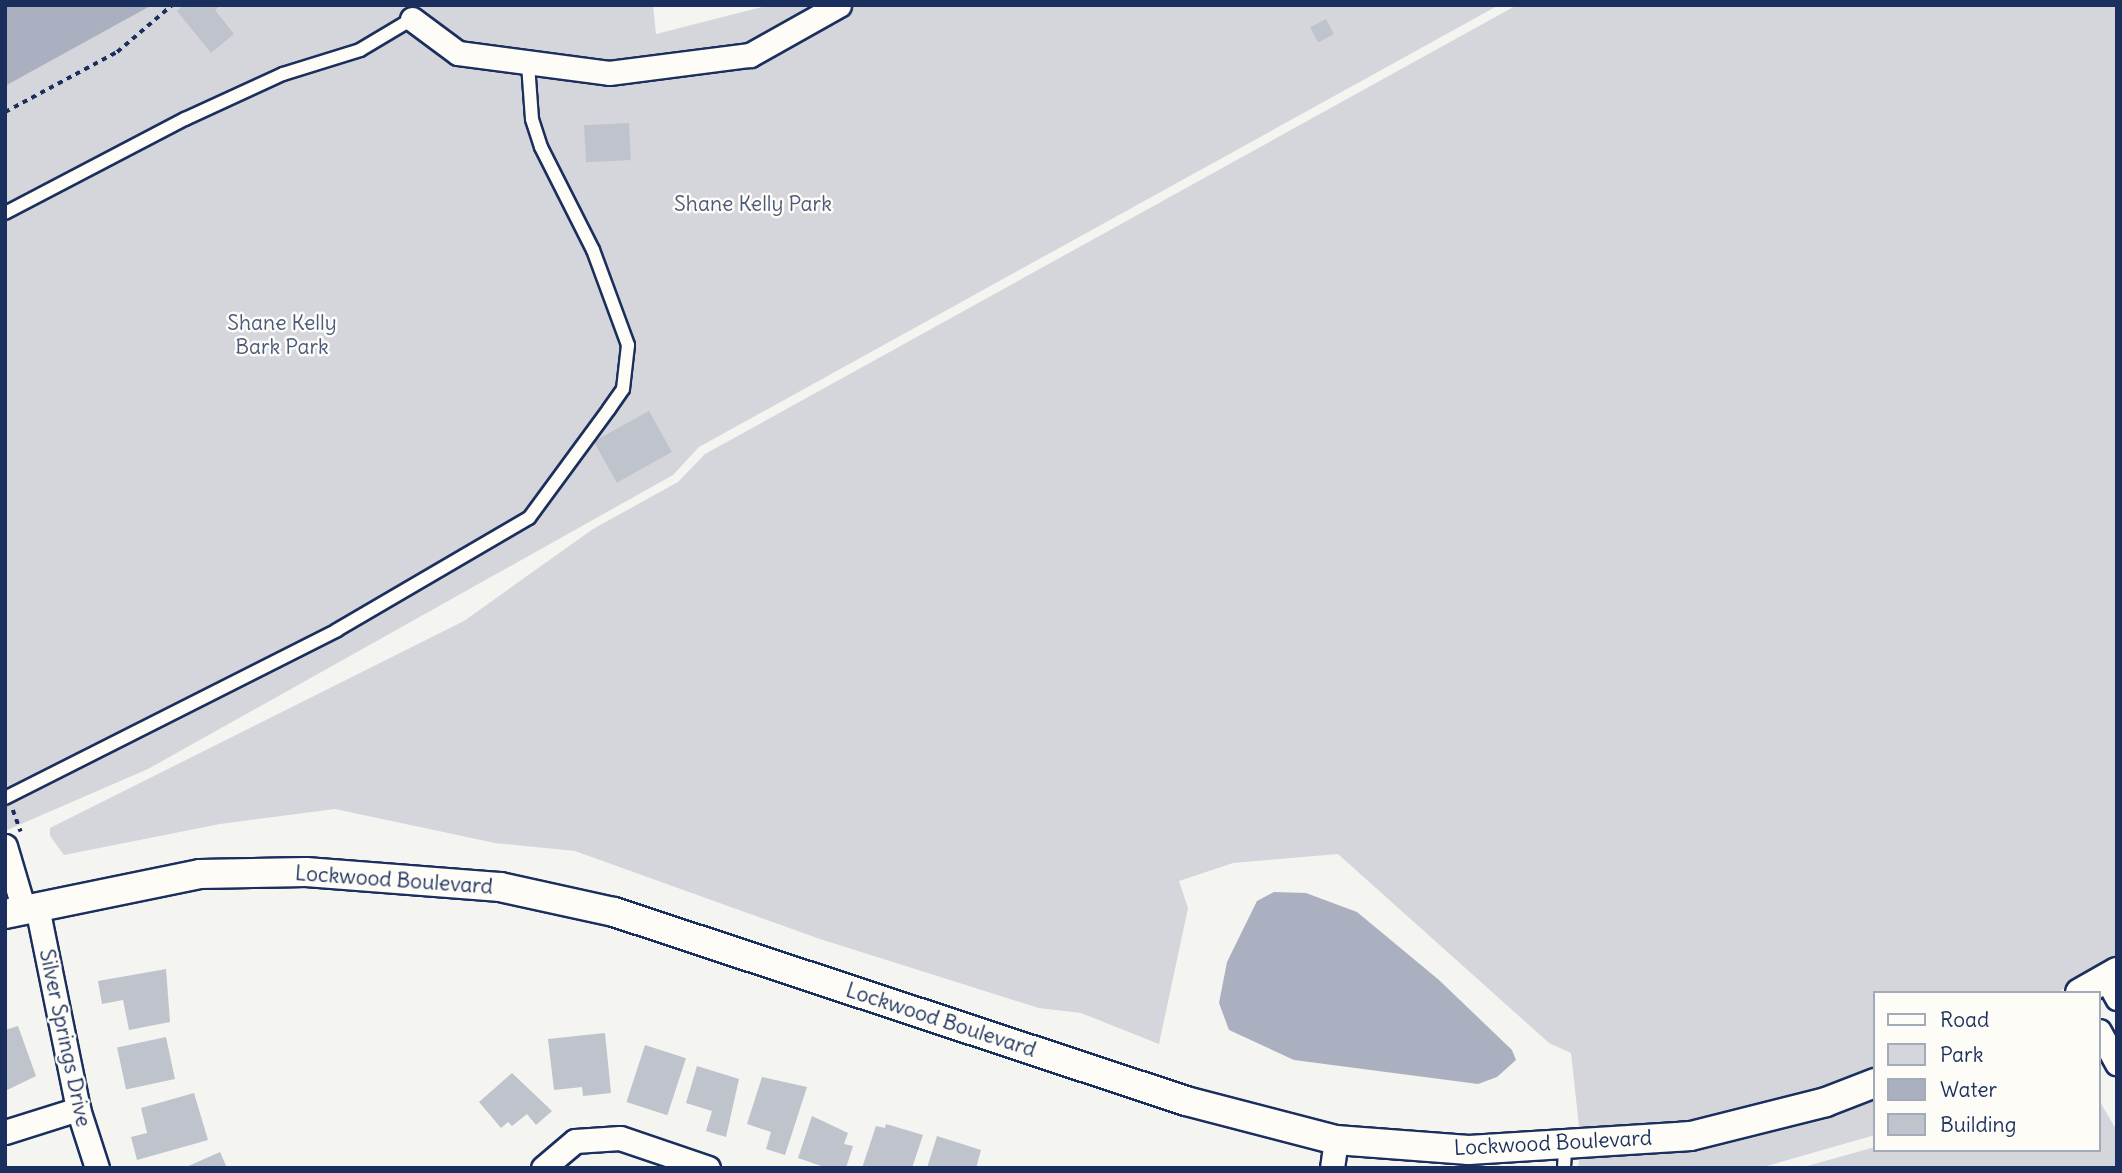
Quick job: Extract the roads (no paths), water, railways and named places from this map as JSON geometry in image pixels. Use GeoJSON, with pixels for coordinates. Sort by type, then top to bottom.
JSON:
{"type":"FeatureCollection","features":[{"type":"Feature","properties":{"kind":"street"},"geometry":{"type":"LineString","coordinates":[[412,19],[458,53],[528,65],[609,73],[750,55],[839,5]]}},
{"type":"Feature","properties":{"kind":"street","name":"Silver Springs Drive"},"geometry":{"type":"LineString","coordinates":[[5,846],[97,1168]]}},
{"type":"Feature","properties":{"kind":"street","name":"Lockwood Boulevard"},"geometry":{"type":"LineString","coordinates":[[22,910],[200,874],[306,872],[500,887],[614,912],[1185,1101],[1336,1140],[1564,1157],[1691,1136],[1826,1102],[1874,1083]]}},
{"type":"Feature","properties":{"kind":"street"},"geometry":{"type":"LineString","coordinates":[[2086,991],[2113,982]]}},
{"type":"Feature","properties":{"kind":"street"},"geometry":{"type":"LineString","coordinates":[[2101,1035],[2117,1063]]}},
{"type":"Feature","properties":{"kind":"street"},"geometry":{"type":"LineString","coordinates":[[5,1132],[78,1109]]}},
{"type":"Feature","properties":{"kind":"street"},"geometry":{"type":"LineString","coordinates":[[543,1168],[575,1141],[620,1138],[708,1168]]}},
{"type":"Feature","properties":{"kind":"street"},"geometry":{"type":"LineString","coordinates":[[1332,1168],[1336,1140]]}},
{"type":"Feature","properties":{"kind":"lane"},"geometry":{"type":"LineString","coordinates":[[5,214],[185,118],[283,74],[360,50],[412,19]]}},
{"type":"Feature","properties":{"kind":"lane"},"geometry":{"type":"LineString","coordinates":[[5,798],[337,630],[529,518],[609,409],[623,389],[628,345],[593,250],[541,147],[532,119],[528,65]]}},
{"type":"Feature","properties":{"kind":"water"},"geometry":{"type":"Polygon","coordinates":[[[5,5],[152,5],[5,86],[5,5]]]}},
{"type":"Feature","properties":{"kind":"water"},"geometry":{"type":"Polygon","coordinates":[[[1274,892],[1306,893],[1357,912],[1439,980],[1512,1050],[1516,1060],[1497,1077],[1478,1084],[1294,1060],[1229,1030],[1219,1003],[1227,962],[1257,901],[1274,892]]]}},
{"type":"Feature","properties":{"kind":"park label","name":"Shane Kelly Park"},"geometry":{"type":"Point","coordinates":[753,204]}},
{"type":"Feature","properties":{"kind":"park label","name":"Shane Kelly Bark Park"},"geometry":{"type":"Point","coordinates":[282,335]}}]}
